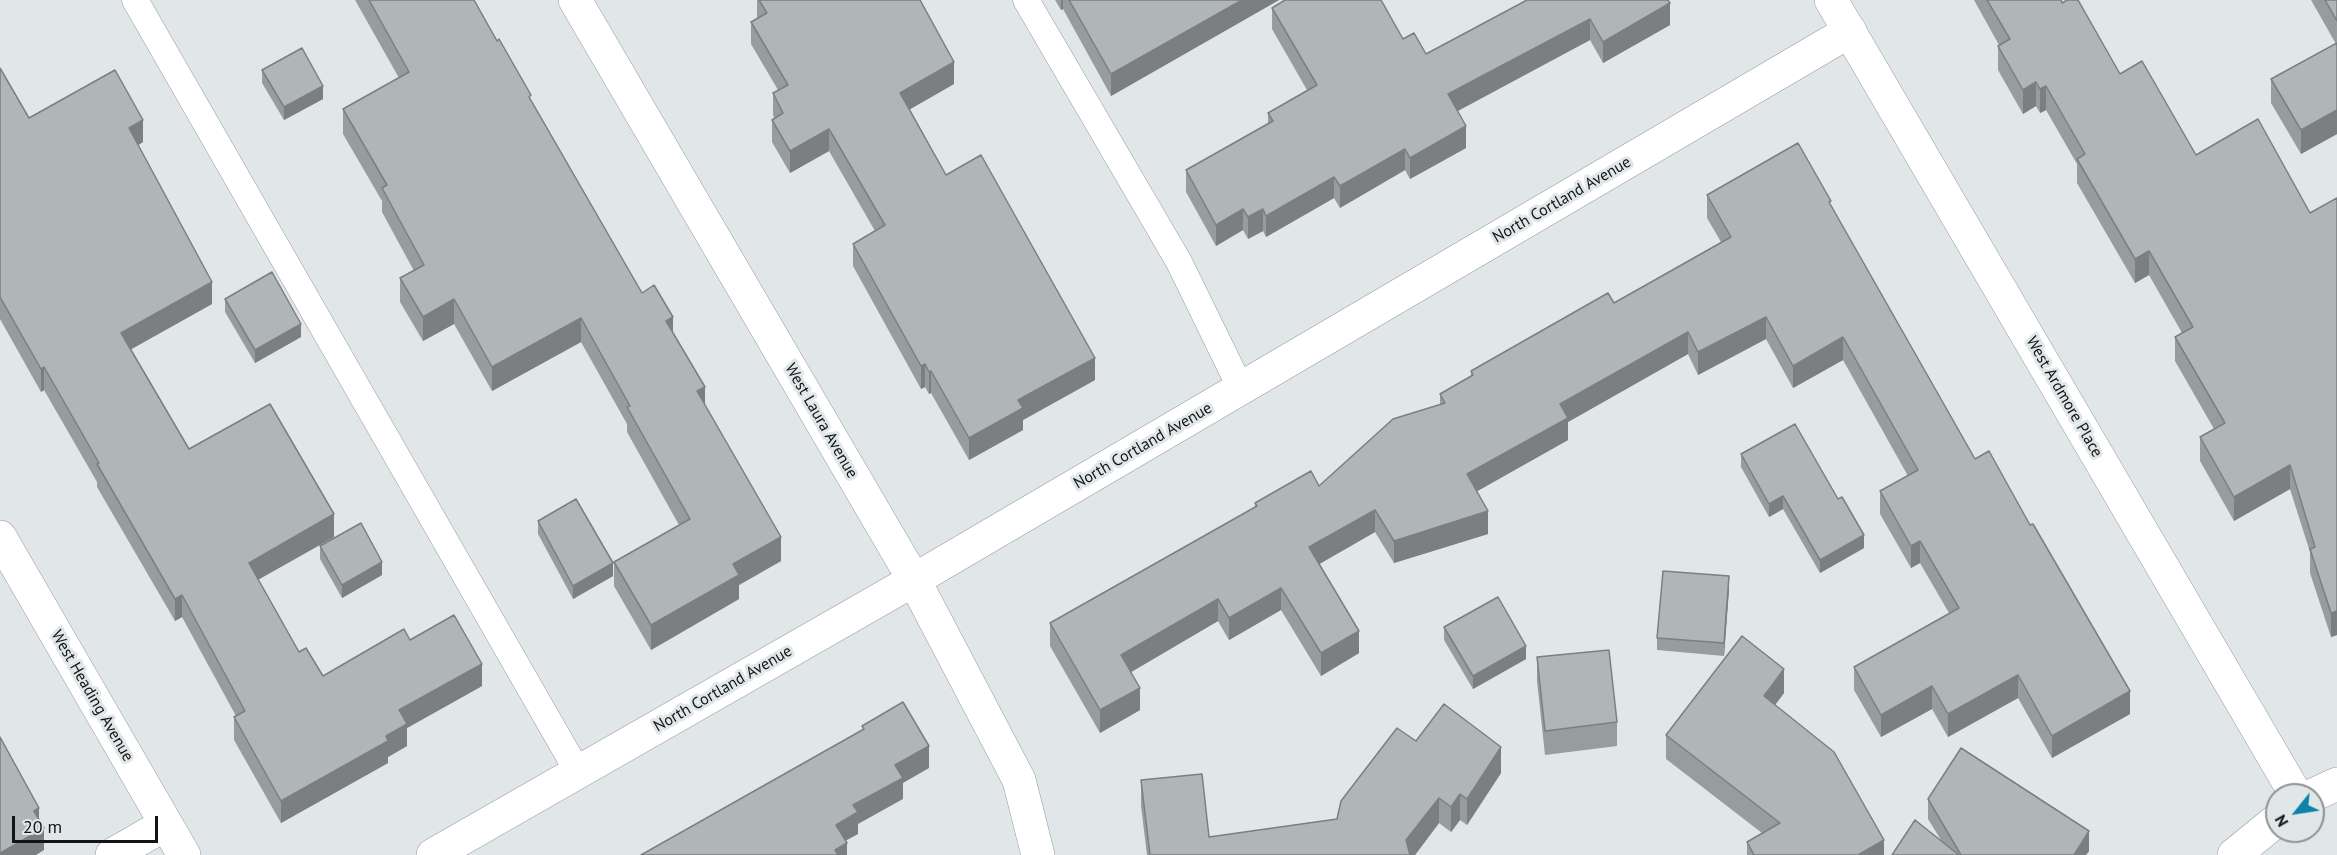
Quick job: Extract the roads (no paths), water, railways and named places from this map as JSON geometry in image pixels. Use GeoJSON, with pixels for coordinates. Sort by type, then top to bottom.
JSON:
{"type":"FeatureCollection","features":[{"type":"Feature","properties":{"kind":"street","name":"West Laura Avenue"},"geometry":{"type":"LineString","coordinates":[[575,0],[914,580],[1019,780],[1038,855]]}},
{"type":"Feature","properties":{"kind":"street","name":"West Ardmore Place"},"geometry":{"type":"LineString","coordinates":[[1831,0],[2289,783]]}},
{"type":"Feature","properties":{"kind":"street","name":"North Cortland Avenue"},"geometry":{"type":"LineString","coordinates":[[433,855],[914,580],[1850,31]]}},
{"type":"Feature","properties":{"kind":"street","name":"West Heading Avenue"},"geometry":{"type":"LineString","coordinates":[[0,537],[184,855]]}},
{"type":"Feature","properties":{"kind":"street"},"geometry":{"type":"LineString","coordinates":[[112,855],[166,824]]}},
{"type":"Feature","properties":{"kind":"street"},"geometry":{"type":"LineString","coordinates":[[2234,855],[2265,830]]}},
{"type":"Feature","properties":{"kind":"lane"},"geometry":{"type":"LineString","coordinates":[[135,0],[579,772]]}},
{"type":"Feature","properties":{"kind":"lane"},"geometry":{"type":"LineString","coordinates":[[1026,0],[1179,262],[1241,389]]}}]}
